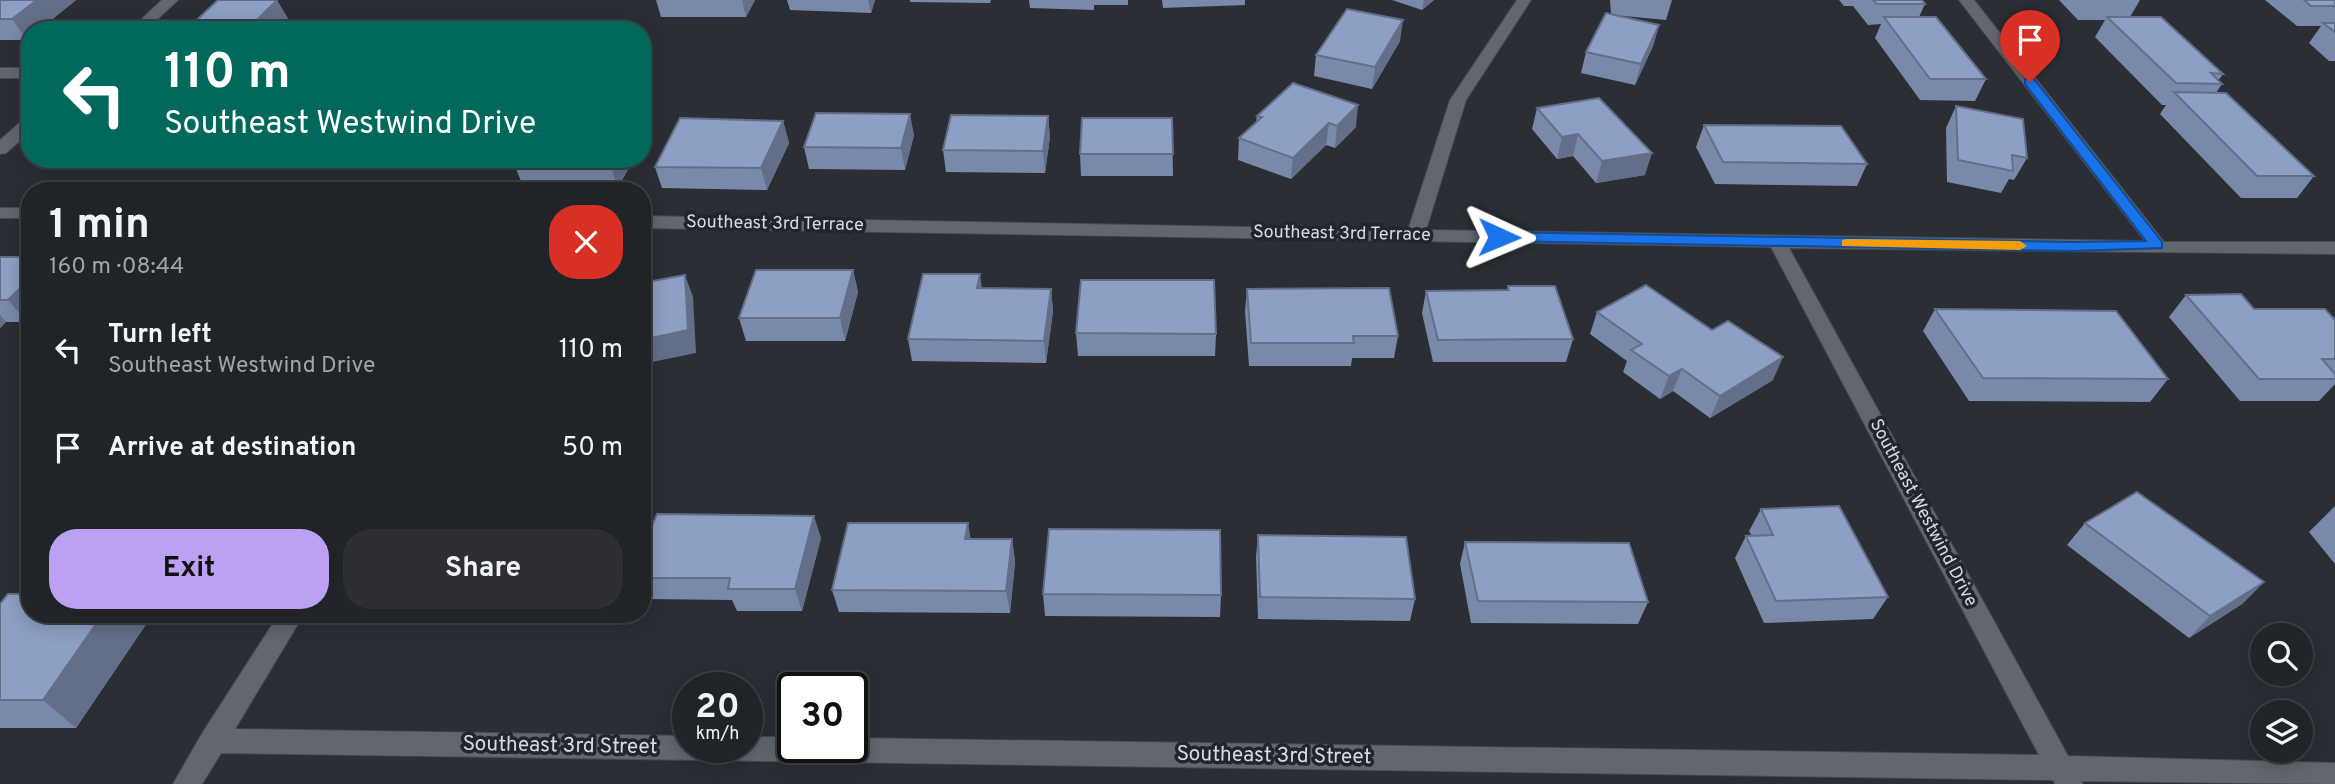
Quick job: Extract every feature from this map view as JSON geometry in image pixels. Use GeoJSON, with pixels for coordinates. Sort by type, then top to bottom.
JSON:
{"type":"FeatureCollection","features":[{"type":"Feature","properties":{"kind":"street"},"geometry":{"type":"LineString","coordinates":[[147,21],[171,0]]}},
{"type":"Feature","properties":{"kind":"street"},"geometry":{"type":"LineString","coordinates":[[1415,235],[1458,100],[1524,0]]}},
{"type":"Feature","properties":{"kind":"street"},"geometry":{"type":"LineString","coordinates":[[1966,0],[2157,245]]}},
{"type":"Feature","properties":{"kind":"street"},"geometry":{"type":"LineString","coordinates":[[0,73],[21,73]]}},
{"type":"Feature","properties":{"kind":"street"},"geometry":{"type":"LineString","coordinates":[[0,149],[21,131]]}},
{"type":"Feature","properties":{"kind":"street"},"geometry":{"type":"LineString","coordinates":[[0,213],[21,213]]}},
{"type":"Feature","properties":{"kind":"street","name":"Southeast 3rd Terrace"},"geometry":{"type":"LineString","coordinates":[[651,222],[2073,247],[2157,245],[2335,248]]}},
{"type":"Feature","properties":{"kind":"street","name":"Southeast Westwind Drive"},"geometry":{"type":"LineString","coordinates":[[1777,242],[2065,776]]}},
{"type":"Feature","properties":{"kind":"street"},"geometry":{"type":"LineString","coordinates":[[187,784],[286,623]]}},
{"type":"Feature","properties":{"kind":"street","name":"Southeast 3rd Street"},"geometry":{"type":"LineString","coordinates":[[212,741],[2065,776],[2335,776]]}},
{"type":"Feature","properties":{"kind":"building"},"geometry":{"type":"Polygon","coordinates":[[[0,0],[37,0],[12,19],[0,19],[0,0]]]}},
{"type":"Feature","properties":{"kind":"building"},"geometry":{"type":"Polygon","coordinates":[[[218,0],[277,0],[256,21],[196,21],[218,0]]]}},
{"type":"Feature","properties":{"kind":"building"},"geometry":{"type":"Polygon","coordinates":[[[1873,0],[1922,0],[1925,4],[1877,4],[1873,0]]]}},
{"type":"Feature","properties":{"kind":"building"},"geometry":{"type":"Polygon","coordinates":[[[2304,0],[2335,0],[2335,6],[2311,6],[2304,0]]]}},
{"type":"Feature","properties":{"kind":"building"},"geometry":{"type":"Polygon","coordinates":[[[1347,9],[1403,20],[1375,67],[1316,55],[1347,9]]]}},
{"type":"Feature","properties":{"kind":"building"},"geometry":{"type":"Polygon","coordinates":[[[1606,13],[1659,25],[1641,64],[1586,52],[1606,13]]]}},
{"type":"Feature","properties":{"kind":"building"},"geometry":{"type":"Polygon","coordinates":[[[1884,17],[1936,17],[1986,79],[1930,79],[1884,17]]]}},
{"type":"Feature","properties":{"kind":"building"},"geometry":{"type":"Polygon","coordinates":[[[2107,17],[2161,17],[2223,74],[2211,73],[2222,84],[2176,83],[2107,17]]]}},
{"type":"Feature","properties":{"kind":"building"},"geometry":{"type":"Polygon","coordinates":[[[2323,23],[2335,23],[2335,32],[2323,23]]]}},
{"type":"Feature","properties":{"kind":"building"},"geometry":{"type":"Polygon","coordinates":[[[1293,83],[1358,105],[1337,126],[1329,123],[1293,158],[1239,138],[1262,117],[1257,116],[1293,83]]]}},
{"type":"Feature","properties":{"kind":"building"},"geometry":{"type":"Polygon","coordinates":[[[2174,92],[2226,93],[2314,176],[2257,176],[2174,92]]]}},
{"type":"Feature","properties":{"kind":"building"},"geometry":{"type":"Polygon","coordinates":[[[1599,98],[1652,153],[1602,161],[1578,134],[1562,137],[1537,108],[1599,98]]]}},
{"type":"Feature","properties":{"kind":"building"},"geometry":{"type":"Polygon","coordinates":[[[1956,106],[2023,119],[2027,158],[2012,155],[2013,171],[1958,160],[1956,106]]]}},
{"type":"Feature","properties":{"kind":"building"},"geometry":{"type":"Polygon","coordinates":[[[816,113],[910,114],[901,148],[804,147],[816,113]]]}},
{"type":"Feature","properties":{"kind":"building"},"geometry":{"type":"Polygon","coordinates":[[[951,115],[1048,116],[1043,151],[943,150],[951,115]]]}},
{"type":"Feature","properties":{"kind":"building"},"geometry":{"type":"Polygon","coordinates":[[[680,118],[783,121],[761,168],[655,167],[680,118]]]}},
{"type":"Feature","properties":{"kind":"building"},"geometry":{"type":"Polygon","coordinates":[[[1082,118],[1172,118],[1173,154],[1080,154],[1082,118]]]}},
{"type":"Feature","properties":{"kind":"building"},"geometry":{"type":"Polygon","coordinates":[[[1704,125],[1841,126],[1867,164],[1723,162],[1704,125]]]}},
{"type":"Feature","properties":{"kind":"building"},"geometry":{"type":"Polygon","coordinates":[[[0,257],[21,257],[21,287],[8,300],[0,300],[0,257]]]}},
{"type":"Feature","properties":{"kind":"building"},"geometry":{"type":"Polygon","coordinates":[[[756,270],[853,270],[840,318],[739,318],[756,270]]]}},
{"type":"Feature","properties":{"kind":"building"},"geometry":{"type":"Polygon","coordinates":[[[923,274],[980,274],[977,288],[1051,289],[1044,341],[908,339],[923,274]]]}},
{"type":"Feature","properties":{"kind":"building"},"geometry":{"type":"Polygon","coordinates":[[[685,275],[688,330],[651,338],[651,281],[685,275]]]}},
{"type":"Feature","properties":{"kind":"building"},"geometry":{"type":"Polygon","coordinates":[[[1081,280],[1214,280],[1216,334],[1076,333],[1081,280]]]}},
{"type":"Feature","properties":{"kind":"building"},"geometry":{"type":"Polygon","coordinates":[[[1646,285],[1712,330],[1728,321],[1783,357],[1720,396],[1682,369],[1669,376],[1631,350],[1642,344],[1597,312],[1646,285]]]}},
{"type":"Feature","properties":{"kind":"building"},"geometry":{"type":"Polygon","coordinates":[[[1508,286],[1555,286],[1573,339],[1438,340],[1426,291],[1509,290],[1508,286]]]}},
{"type":"Feature","properties":{"kind":"building"},"geometry":{"type":"Polygon","coordinates":[[[1389,288],[1398,336],[1353,336],[1354,343],[1251,343],[1247,289],[1389,288]]]}},
{"type":"Feature","properties":{"kind":"building"},"geometry":{"type":"Polygon","coordinates":[[[2241,294],[2254,309],[2325,309],[2335,320],[2335,359],[2322,359],[2335,374],[2335,379],[2259,379],[2186,295],[2241,294]]]}},
{"type":"Feature","properties":{"kind":"building"},"geometry":{"type":"Polygon","coordinates":[[[1935,309],[2116,311],[2168,379],[1983,378],[1935,309]]]}},
{"type":"Feature","properties":{"kind":"building"},"geometry":{"type":"Polygon","coordinates":[[[2137,492],[2264,582],[2210,616],[2085,523],[2137,492]]]}},
{"type":"Feature","properties":{"kind":"building"},"geometry":{"type":"Polygon","coordinates":[[[1839,506],[1888,597],[1776,601],[1746,536],[1773,535],[1761,509],[1839,506]]]}},
{"type":"Feature","properties":{"kind":"building"},"geometry":{"type":"Polygon","coordinates":[[[657,514],[814,516],[795,589],[728,589],[730,578],[651,578],[651,529],[657,514]]]}},
{"type":"Feature","properties":{"kind":"building"},"geometry":{"type":"Polygon","coordinates":[[[848,523],[968,523],[965,539],[1012,539],[1006,591],[832,590],[848,523]]]}},
{"type":"Feature","properties":{"kind":"building"},"geometry":{"type":"Polygon","coordinates":[[[1049,529],[1220,530],[1221,595],[1043,594],[1049,529]]]}},
{"type":"Feature","properties":{"kind":"building"},"geometry":{"type":"Polygon","coordinates":[[[1258,535],[1406,537],[1415,599],[1260,597],[1258,535]]]}},
{"type":"Feature","properties":{"kind":"building"},"geometry":{"type":"Polygon","coordinates":[[[1465,542],[1629,543],[1648,602],[1478,601],[1465,542]]]}},
{"type":"Feature","properties":{"kind":"building"},"geometry":{"type":"Polygon","coordinates":[[[8,594],[21,594],[21,623],[97,623],[43,700],[0,700],[0,604],[8,594]]]}},
{"type":"Feature","properties":{"kind":"slow traffic"},"geometry":{"type":"LineString","coordinates":[[1847,243],[2020,246]]}},
{"type":"Feature","properties":{"kind":"route"},"geometry":{"type":"LineString","coordinates":[[1499,237],[2073,247],[2157,245],[2030,82]]}}]}
